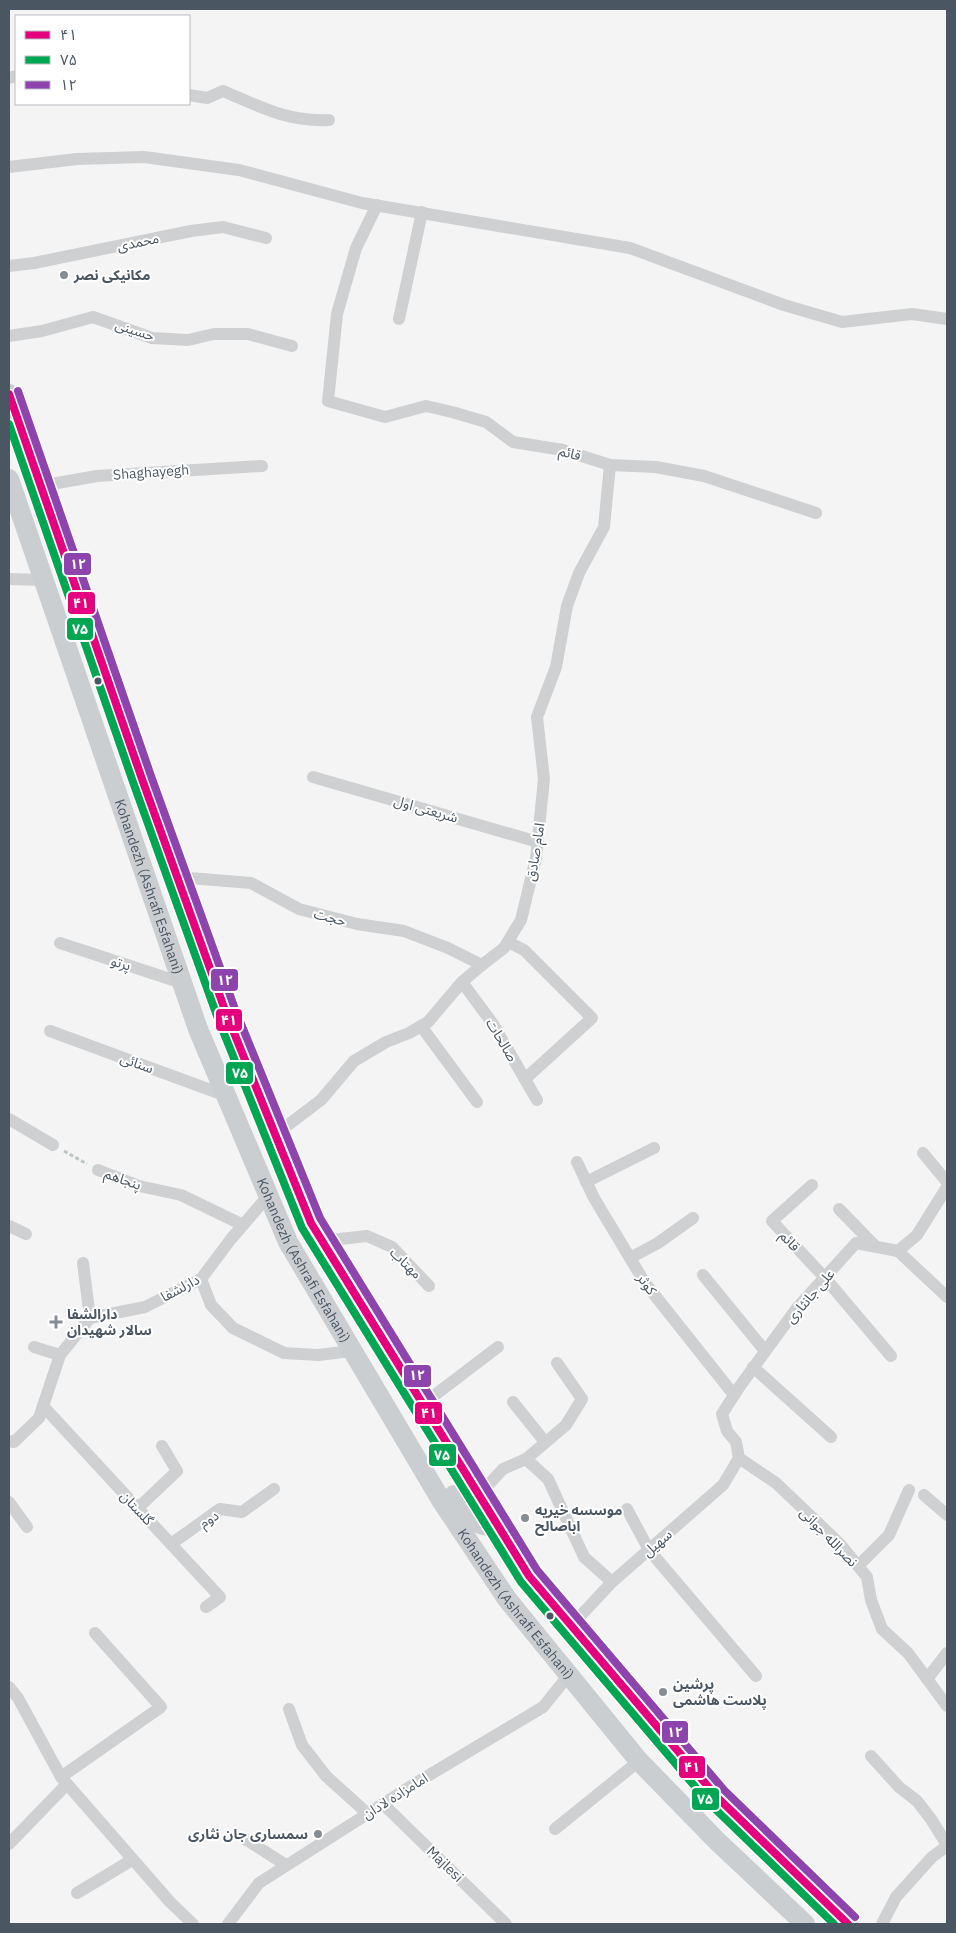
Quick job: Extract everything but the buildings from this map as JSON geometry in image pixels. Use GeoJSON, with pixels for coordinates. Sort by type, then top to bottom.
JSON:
{"type":"FeatureCollection","features":[{"type":"Feature","properties":{"kind":"main road","name":"Kohandezh (Ashrafi Esfahani)"},"geometry":{"type":"LineString","coordinates":[[9,394],[226,1013],[312,1223],[529,1576],[717,1797],[848,1924]]}},
{"type":"Feature","properties":{"kind":"main road","name":"Kohandezh (Ashrafi Esfahani)"},"geometry":{"type":"LineString","coordinates":[[9,479],[182,983],[224,1095],[288,1242],[441,1500],[507,1599],[639,1761],[717,1842],[805,1924]]}},
{"type":"Feature","properties":{"kind":"main road"},"geometry":{"type":"LineString","coordinates":[[70,656],[97,649]]}},
{"type":"Feature","properties":{"kind":"main road"},"geometry":{"type":"LineString","coordinates":[[393,1420],[407,1425],[468,1516],[484,1526],[489,1526],[495,1519]]}},
{"type":"Feature","properties":{"kind":"main road"},"geometry":{"type":"LineString","coordinates":[[507,1599],[506,1587],[515,1581],[521,1584],[564,1635],[592,1663],[609,1670]]}},
{"type":"Feature","properties":{"kind":"street"},"geometry":{"type":"LineString","coordinates":[[190,95],[207,98],[223,91],[276,114],[308,121],[329,120]]}},
{"type":"Feature","properties":{"kind":"street"},"geometry":{"type":"LineString","coordinates":[[9,167],[77,159],[144,157],[239,170],[377,205],[630,248],[784,305],[842,322],[912,314],[947,319]]}},
{"type":"Feature","properties":{"kind":"street","name":"قائم"},"geometry":{"type":"LineString","coordinates":[[377,205],[356,248],[336,314],[328,402],[385,417],[426,406],[486,422],[513,442],[564,450],[610,465],[656,467],[704,476],[816,513]]}},
{"type":"Feature","properties":{"kind":"street"},"geometry":{"type":"LineString","coordinates":[[399,319],[422,212]]}},
{"type":"Feature","properties":{"kind":"street","name":"محمدی"},"geometry":{"type":"LineString","coordinates":[[9,266],[34,263],[191,231],[223,227],[266,238]]}},
{"type":"Feature","properties":{"kind":"street","name":"حسینی"},"geometry":{"type":"LineString","coordinates":[[9,336],[42,331],[93,317],[152,338],[188,340],[214,334],[248,334],[292,346]]}},
{"type":"Feature","properties":{"kind":"street","name":"امام صادق"},"geometry":{"type":"LineString","coordinates":[[276,1134],[321,1100],[354,1061],[386,1042],[409,1033],[428,1022],[462,982],[504,948],[522,920],[536,858],[544,778],[537,717],[556,667],[567,606],[579,573],[604,527],[610,465]]}},
{"type":"Feature","properties":{"kind":"street","name":"Shaghayegh"},"geometry":{"type":"LineString","coordinates":[[40,486],[97,476],[262,466]]}},
{"type":"Feature","properties":{"kind":"street"},"geometry":{"type":"LineString","coordinates":[[9,580],[44,580]]}},
{"type":"Feature","properties":{"kind":"street","name":"شریعتی اول"},"geometry":{"type":"LineString","coordinates":[[313,777],[538,842]]}},
{"type":"Feature","properties":{"kind":"street","name":"حجت"},"geometry":{"type":"LineString","coordinates":[[177,877],[251,883],[299,909],[357,924],[404,931],[448,948],[482,965]]}},
{"type":"Feature","properties":{"kind":"street"},"geometry":{"type":"LineString","coordinates":[[508,942],[524,950],[592,1018],[525,1079]]}},
{"type":"Feature","properties":{"kind":"street","name":"پرتو"},"geometry":{"type":"LineString","coordinates":[[60,943],[182,983]]}},
{"type":"Feature","properties":{"kind":"street","name":"صالحات"},"geometry":{"type":"LineString","coordinates":[[462,982],[493,1024],[537,1100]]}},
{"type":"Feature","properties":{"kind":"street"},"geometry":{"type":"LineString","coordinates":[[421,1026],[477,1102]]}},
{"type":"Feature","properties":{"kind":"street","name":"سنائی"},"geometry":{"type":"LineString","coordinates":[[50,1030],[224,1095]]}},
{"type":"Feature","properties":{"kind":"street"},"geometry":{"type":"LineString","coordinates":[[9,1119],[53,1145]]}},
{"type":"Feature","properties":{"kind":"street"},"geometry":{"type":"LineString","coordinates":[[586,1182],[654,1148]]}},
{"type":"Feature","properties":{"kind":"street"},"geometry":{"type":"LineString","coordinates":[[923,1153],[947,1182]]}},
{"type":"Feature","properties":{"kind":"street","name":"کوثر"},"geometry":{"type":"LineString","coordinates":[[577,1162],[586,1182],[646,1283],[734,1395]]}},
{"type":"Feature","properties":{"kind":"street","name":"پنجاهم"},"geometry":{"type":"LineString","coordinates":[[98,1170],[139,1186],[181,1195],[242,1225]]}},
{"type":"Feature","properties":{"kind":"street","name":"قائم"},"geometry":{"type":"LineString","coordinates":[[812,1184],[772,1222],[824,1278]]}},
{"type":"Feature","properties":{"kind":"street"},"geometry":{"type":"LineString","coordinates":[[947,1187],[917,1235],[898,1251],[947,1297]]}},
{"type":"Feature","properties":{"kind":"street","name":"دارلشفا"},"geometry":{"type":"LineString","coordinates":[[90,1318],[145,1307],[201,1279],[242,1225],[268,1196]]}},
{"type":"Feature","properties":{"kind":"street"},"geometry":{"type":"LineString","coordinates":[[838,1209],[875,1246]]}},
{"type":"Feature","properties":{"kind":"street"},"geometry":{"type":"LineString","coordinates":[[630,1258],[658,1244],[693,1218]]}},
{"type":"Feature","properties":{"kind":"street"},"geometry":{"type":"LineString","coordinates":[[9,1226],[26,1234]]}},
{"type":"Feature","properties":{"kind":"street","name":"مهتاب"},"geometry":{"type":"LineString","coordinates":[[322,1241],[367,1236],[392,1247],[429,1286]]}},
{"type":"Feature","properties":{"kind":"street","name":"علی جانثاری"},"geometry":{"type":"LineString","coordinates":[[739,1458],[736,1442],[728,1431],[722,1414],[797,1308],[856,1243],[898,1251]]}},
{"type":"Feature","properties":{"kind":"street"},"geometry":{"type":"LineString","coordinates":[[9,1441],[14,1442],[38,1418],[60,1356],[90,1318],[83,1263]]}},
{"type":"Feature","properties":{"kind":"street"},"geometry":{"type":"LineString","coordinates":[[703,1275],[765,1351]]}},
{"type":"Feature","properties":{"kind":"street"},"geometry":{"type":"LineString","coordinates":[[824,1278],[891,1356]]}},
{"type":"Feature","properties":{"kind":"street"},"geometry":{"type":"LineString","coordinates":[[201,1279],[211,1304],[233,1328],[284,1354],[318,1356],[352,1351]]}},
{"type":"Feature","properties":{"kind":"street"},"geometry":{"type":"LineString","coordinates":[[34,1347],[60,1356]]}},
{"type":"Feature","properties":{"kind":"street"},"geometry":{"type":"LineString","coordinates":[[423,1404],[498,1347]]}},
{"type":"Feature","properties":{"kind":"street"},"geometry":{"type":"LineString","coordinates":[[479,1495],[503,1470],[526,1458],[566,1425],[582,1400],[557,1363]]}},
{"type":"Feature","properties":{"kind":"street"},"geometry":{"type":"LineString","coordinates":[[753,1368],[831,1437]]}},
{"type":"Feature","properties":{"kind":"street"},"geometry":{"type":"LineString","coordinates":[[513,1402],[545,1442]]}},
{"type":"Feature","properties":{"kind":"street","name":"گلستان"},"geometry":{"type":"LineString","coordinates":[[43,1406],[220,1597],[206,1607]]}},
{"type":"Feature","properties":{"kind":"street"},"geometry":{"type":"LineString","coordinates":[[138,1508],[177,1471],[162,1446]]}},
{"type":"Feature","properties":{"kind":"street"},"geometry":{"type":"LineString","coordinates":[[526,1458],[548,1479],[584,1557],[612,1582]]}},
{"type":"Feature","properties":{"kind":"street","name":"سهیل"},"geometry":{"type":"LineString","coordinates":[[571,1626],[612,1582],[723,1485],[739,1458]]}},
{"type":"Feature","properties":{"kind":"street","name":"نصرالله جوانی"},"geometry":{"type":"LineString","coordinates":[[739,1458],[776,1483],[840,1544],[867,1577],[871,1600],[882,1629],[908,1653],[947,1706]]}},
{"type":"Feature","properties":{"kind":"street","name":"دوم"},"geometry":{"type":"LineString","coordinates":[[171,1544],[220,1510],[242,1512],[274,1489]]}},
{"type":"Feature","properties":{"kind":"street"},"geometry":{"type":"LineString","coordinates":[[858,1566],[889,1536],[908,1490]]}},
{"type":"Feature","properties":{"kind":"street"},"geometry":{"type":"LineString","coordinates":[[924,1495],[947,1515]]}},
{"type":"Feature","properties":{"kind":"street"},"geometry":{"type":"LineString","coordinates":[[9,1502],[27,1527]]}},
{"type":"Feature","properties":{"kind":"street"},"geometry":{"type":"LineString","coordinates":[[627,1509],[648,1550],[756,1676]]}},
{"type":"Feature","properties":{"kind":"street"},"geometry":{"type":"LineString","coordinates":[[9,1844],[64,1780],[161,1707],[95,1634]]}},
{"type":"Feature","properties":{"kind":"street"},"geometry":{"type":"LineString","coordinates":[[927,1679],[947,1653]]}},
{"type":"Feature","properties":{"kind":"street","name":"امامزاده لادان"},"geometry":{"type":"LineString","coordinates":[[228,1924],[259,1884],[383,1804],[543,1707],[568,1676]]}},
{"type":"Feature","properties":{"kind":"street"},"geometry":{"type":"LineString","coordinates":[[9,1687],[18,1698],[64,1780],[132,1860],[193,1924]]}},
{"type":"Feature","properties":{"kind":"street"},"geometry":{"type":"LineString","coordinates":[[289,1709],[302,1746],[326,1776],[368,1814]]}},
{"type":"Feature","properties":{"kind":"street"},"geometry":{"type":"LineString","coordinates":[[870,1756],[899,1787],[917,1801],[947,1845],[932,1857],[896,1897],[882,1924]]}},
{"type":"Feature","properties":{"kind":"street"},"geometry":{"type":"LineString","coordinates":[[555,1830],[639,1761]]}},
{"type":"Feature","properties":{"kind":"street","name":"Majlesi"},"geometry":{"type":"LineString","coordinates":[[383,1804],[506,1924]]}},
{"type":"Feature","properties":{"kind":"street"},"geometry":{"type":"LineString","coordinates":[[245,1839],[286,1865]]}},
{"type":"Feature","properties":{"kind":"street"},"geometry":{"type":"LineString","coordinates":[[77,1893],[132,1860]]}},
{"type":"Feature","properties":{"kind":"path","name":"پنجاهم"},"geometry":{"type":"LineString","coordinates":[[53,1145],[98,1170]]}},
{"type":"Feature","properties":{"kind":"transit line","name":"۱۲"},"geometry":{"type":"LineString","coordinates":[[18,391],[151,776],[235,1009],[320,1218],[537,1570],[724,1790],[855,1917]]}},
{"type":"Feature","properties":{"kind":"transit line","name":"۴۱"},"geometry":{"type":"LineString","coordinates":[[9,394],[142,779],[226,1013],[311,1223],[529,1576],[717,1797],[848,1924]]}},
{"type":"Feature","properties":{"kind":"transit line","name":"۷۵"},"geometry":{"type":"LineString","coordinates":[[9,424],[133,782],[217,1016],[302,1228],[521,1582],[709,1803],[834,1924]]}},
{"type":"Feature","properties":{"kind":"place","name":"مکانیکی نصر"},"geometry":{"type":"Point","coordinates":[64,275]}},
{"type":"Feature","properties":{"kind":"place","name":"دارالشفا سالار شهیدان"},"geometry":{"type":"Point","coordinates":[56,1322]}},
{"type":"Feature","properties":{"kind":"place","name":"موسسه خیریه اباصالح"},"geometry":{"type":"Point","coordinates":[525,1518]}},
{"type":"Feature","properties":{"kind":"place","name":"پرشین پلاست هاشمی"},"geometry":{"type":"Point","coordinates":[663,1692]}},
{"type":"Feature","properties":{"kind":"place","name":"سمساری جان نثاری"},"geometry":{"type":"Point","coordinates":[318,1834]}}]}
